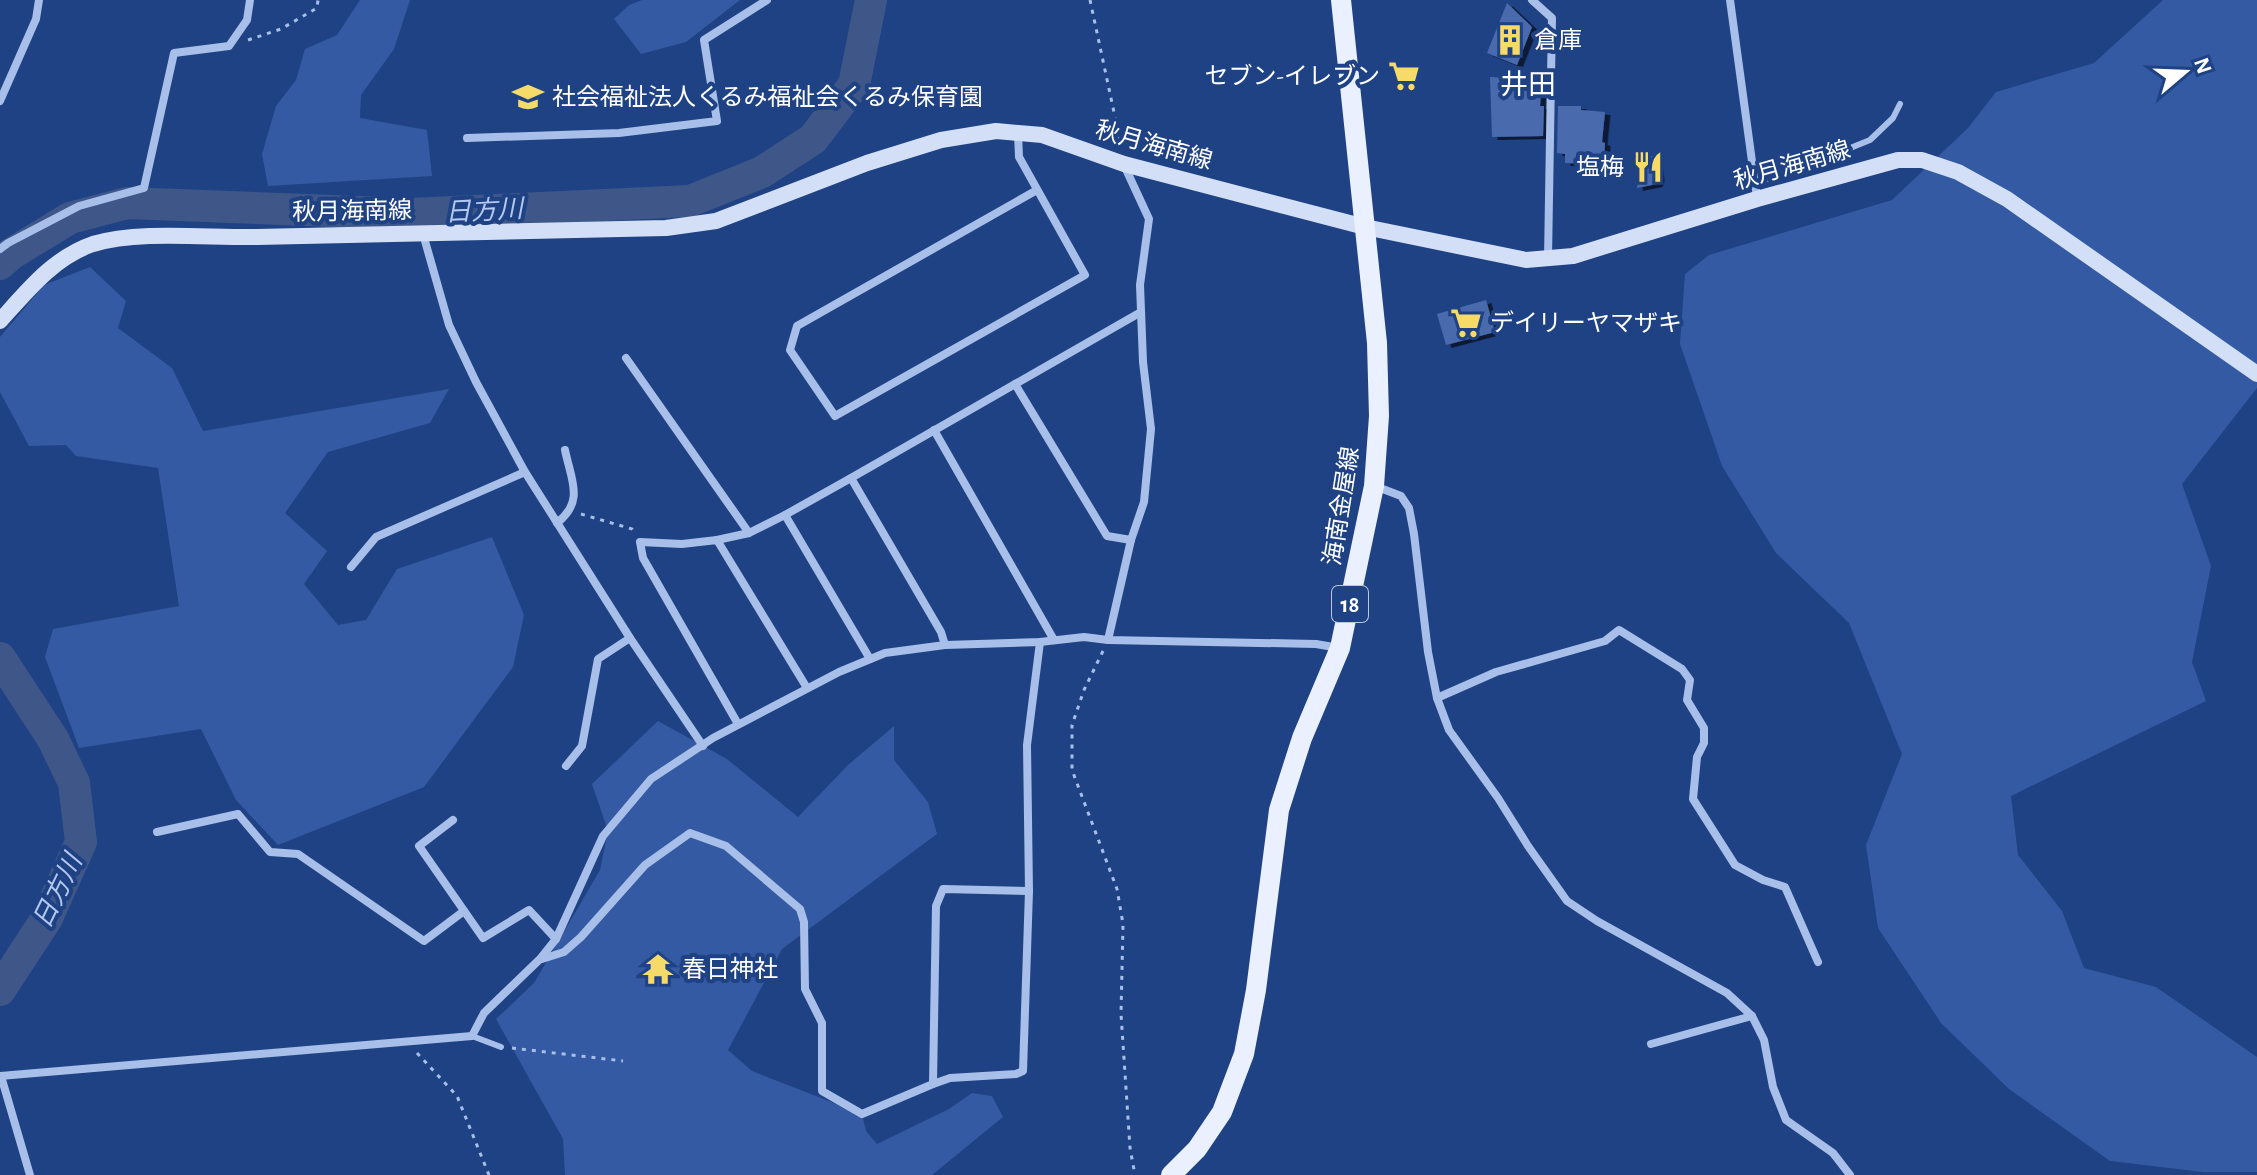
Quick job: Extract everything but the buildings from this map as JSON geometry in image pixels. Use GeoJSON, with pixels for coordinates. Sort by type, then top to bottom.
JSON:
{"type":"FeatureCollection","features":[{"type":"Feature","properties":{"kind":"main road","name":"海南金屋線"},"geometry":{"type":"LineString","coordinates":[[1171,1175],[1197,1149],[1222,1112],[1244,1054],[1256,990],[1279,810],[1302,738],[1340,648],[1374,486],[1379,416],[1377,343],[1341,0]]}},
{"type":"Feature","properties":{"kind":"main road","name":"秋月海南線"},"geometry":{"type":"LineString","coordinates":[[0,321],[39,278],[65,258],[92,244],[128,237],[666,228],[716,221],[867,163],[941,140],[996,131],[1042,135],[1124,164],[1365,227],[1526,260],[1573,256],[1757,191],[1898,160],[1922,160],[1958,172],[2007,199],[2257,374]]}},
{"type":"Feature","properties":{"kind":"street"},"geometry":{"type":"LineString","coordinates":[[0,101],[36,19],[39,0]]}},
{"type":"Feature","properties":{"kind":"street"},"geometry":{"type":"LineString","coordinates":[[0,249],[79,206],[144,188],[174,53],[229,46],[247,20],[250,0]]}},
{"type":"Feature","properties":{"kind":"street"},"geometry":{"type":"LineString","coordinates":[[467,138],[619,133],[717,121],[704,40],[767,0]]}},
{"type":"Feature","properties":{"kind":"street"},"geometry":{"type":"LineString","coordinates":[[1532,0],[1552,18],[1548,258]]}},
{"type":"Feature","properties":{"kind":"street"},"geometry":{"type":"LineString","coordinates":[[1730,0],[1757,191]]}},
{"type":"Feature","properties":{"kind":"street"},"geometry":{"type":"LineString","coordinates":[[1018,133],[1019,157],[1085,275],[835,416],[790,350],[797,326],[1037,190]]}},
{"type":"Feature","properties":{"kind":"street"},"geometry":{"type":"LineString","coordinates":[[1108,640],[1131,540],[1144,502],[1151,429],[1143,362],[1140,285],[1149,219],[1124,164]]}},
{"type":"Feature","properties":{"kind":"street"},"geometry":{"type":"LineString","coordinates":[[423,234],[449,325],[525,472],[703,746]]}},
{"type":"Feature","properties":{"kind":"street"},"geometry":{"type":"LineString","coordinates":[[738,724],[643,558],[640,542],[682,544],[749,533],[1141,312]]}},
{"type":"Feature","properties":{"kind":"street"},"geometry":{"type":"LineString","coordinates":[[626,358],[749,533]]}},
{"type":"Feature","properties":{"kind":"street"},"geometry":{"type":"LineString","coordinates":[[1015,384],[1107,536],[1131,540]]}},
{"type":"Feature","properties":{"kind":"street"},"geometry":{"type":"LineString","coordinates":[[934,430],[1054,640]]}},
{"type":"Feature","properties":{"kind":"street"},"geometry":{"type":"LineString","coordinates":[[557,523],[571,511],[574,496],[565,450]]}},
{"type":"Feature","properties":{"kind":"street"},"geometry":{"type":"LineString","coordinates":[[351,567],[376,537],[525,472]]}},
{"type":"Feature","properties":{"kind":"street"},"geometry":{"type":"LineString","coordinates":[[851,478],[941,632],[945,645]]}},
{"type":"Feature","properties":{"kind":"street"},"geometry":{"type":"LineString","coordinates":[[1374,486],[1401,496],[1409,508],[1428,652],[1437,698],[1449,730],[1567,901],[1727,993],[1752,1016],[1764,1040],[1773,1087],[1786,1120],[1833,1153],[1850,1175]]}},
{"type":"Feature","properties":{"kind":"street"},"geometry":{"type":"LineString","coordinates":[[785,515],[870,659]]}},
{"type":"Feature","properties":{"kind":"street"},"geometry":{"type":"LineString","coordinates":[[717,540],[807,688]]}},
{"type":"Feature","properties":{"kind":"street"},"geometry":{"type":"LineString","coordinates":[[1437,698],[1496,672],[1605,641],[1619,630],[1682,669],[1690,680],[1687,700],[1704,728],[1704,743],[1697,757],[1693,799],[1735,865],[1763,880],[1785,887],[1818,962]]}},
{"type":"Feature","properties":{"kind":"street"},"geometry":{"type":"LineString","coordinates":[[30,1175],[1,1076],[472,1036],[484,1013],[540,959],[556,939],[603,836],[651,779],[738,724],[870,659],[885,653],[945,645],[1040,642],[1084,637],[1316,644],[1340,648]]}},
{"type":"Feature","properties":{"kind":"street"},"geometry":{"type":"LineString","coordinates":[[566,766],[582,746],[598,659],[630,638]]}},
{"type":"Feature","properties":{"kind":"street"},"geometry":{"type":"LineString","coordinates":[[540,959],[564,952],[645,865],[690,833],[726,846],[800,909],[804,922],[805,989],[822,1023],[822,1091],[862,1114],[950,1078],[1023,1071],[1029,891],[1027,745],[1040,642]]}},
{"type":"Feature","properties":{"kind":"street"},"geometry":{"type":"LineString","coordinates":[[157,832],[238,814],[270,852],[298,854],[424,941],[464,911]]}},
{"type":"Feature","properties":{"kind":"street"},"geometry":{"type":"LineString","coordinates":[[453,820],[419,846],[483,938],[529,910],[556,939]]}},
{"type":"Feature","properties":{"kind":"street"},"geometry":{"type":"LineString","coordinates":[[933,1084],[936,906],[943,889],[1029,891]]}},
{"type":"Feature","properties":{"kind":"street"},"geometry":{"type":"LineString","coordinates":[[1651,1044],[1752,1016]]}},
{"type":"Feature","properties":{"kind":"lane"},"geometry":{"type":"LineString","coordinates":[[1757,191],[1796,170],[1870,140],[1893,118],[1900,104]]}},
{"type":"Feature","properties":{"kind":"lane"},"geometry":{"type":"LineString","coordinates":[[472,1036],[501,1047]]}},
{"type":"Feature","properties":{"kind":"path"},"geometry":{"type":"LineString","coordinates":[[229,46],[281,29],[317,8],[318,0]]}},
{"type":"Feature","properties":{"kind":"path"},"geometry":{"type":"LineString","coordinates":[[1090,0],[1118,122],[1124,164]]}},
{"type":"Feature","properties":{"kind":"path"},"geometry":{"type":"LineString","coordinates":[[571,511],[632,529],[640,542]]}},
{"type":"Feature","properties":{"kind":"path"},"geometry":{"type":"LineString","coordinates":[[1108,640],[1084,690],[1072,725],[1072,770],[1117,889],[1123,924],[1121,1014],[1130,1148],[1135,1175]]}},
{"type":"Feature","properties":{"kind":"path"},"geometry":{"type":"LineString","coordinates":[[406,1042],[457,1096],[489,1175]]}},
{"type":"Feature","properties":{"kind":"path"},"geometry":{"type":"LineString","coordinates":[[501,1047],[623,1061]]}},
{"type":"Feature","properties":{"kind":"shaded area"},"geometry":{"type":"Polygon","coordinates":[[[360,0],[410,0],[394,49],[361,95],[360,118],[427,130],[432,176],[268,186],[262,154],[276,106],[296,80],[305,49],[337,35],[360,0]]]}},
{"type":"Feature","properties":{"kind":"shaded area"},"geometry":{"type":"Polygon","coordinates":[[[642,0],[740,0],[686,42],[641,54],[614,19],[629,5],[642,0]]]}},
{"type":"Feature","properties":{"kind":"shaded area"},"geometry":{"type":"Polygon","coordinates":[[[2163,0],[2257,0],[2257,388],[2182,484],[2211,566],[2192,662],[2206,701],[2011,796],[2018,855],[2062,911],[2084,968],[2156,987],[2257,1057],[2257,1172],[2203,1172],[2110,1161],[2009,1089],[1941,1023],[1878,928],[1866,845],[1902,754],[1849,623],[1776,553],[1722,466],[1680,344],[1685,274],[1709,255],[1892,200],[1968,128],[1996,92],[2094,63],[2163,0]]]}},
{"type":"Feature","properties":{"kind":"shaded area"},"geometry":{"type":"Polygon","coordinates":[[[90,267],[126,301],[118,328],[172,368],[203,431],[449,389],[430,423],[328,452],[285,513],[327,551],[304,584],[338,625],[366,620],[397,569],[492,537],[524,615],[513,667],[424,787],[278,845],[236,800],[201,729],[79,748],[45,657],[53,629],[179,606],[158,468],[76,456],[66,445],[29,446],[0,392],[0,337],[44,285],[90,267]]]}},
{"type":"Feature","properties":{"kind":"shaded area"},"geometry":{"type":"Polygon","coordinates":[[[658,721],[727,759],[798,817],[848,765],[894,726],[894,760],[928,802],[937,834],[782,949],[728,1050],[752,1071],[862,1114],[866,1131],[877,1144],[949,1109],[972,1093],[992,1096],[1003,1117],[932,1175],[565,1175],[563,1139],[496,1019],[534,983],[600,870],[608,831],[592,784],[658,721]]]}},
{"type":"Feature","properties":{"kind":"waterway","name":"日方川"},"geometry":{"type":"LineString","coordinates":[[0,264],[70,218],[127,203],[411,214],[690,201],[762,172],[813,139],[854,85],[871,0]]}},
{"type":"Feature","properties":{"kind":"waterway","name":"日方川"},"geometry":{"type":"LineString","coordinates":[[0,658],[53,739],[74,783],[81,842],[47,918],[0,990]]}},
{"type":"Feature","properties":{"kind":"place","name":"倉庫"},"geometry":{"type":"Point","coordinates":[1510,40]}},
{"type":"Feature","properties":{"kind":"place","name":"セブン-イレブン"},"geometry":{"type":"Point","coordinates":[1404,76]}},
{"type":"Feature","properties":{"kind":"place","name":"社会福祉法人くるみ福祉会くるみ保育園"},"geometry":{"type":"Point","coordinates":[528,97]}},
{"type":"Feature","properties":{"kind":"place","name":"塩梅"},"geometry":{"type":"Point","coordinates":[1648,167]}},
{"type":"Feature","properties":{"kind":"place","name":"デイリーヤマザキ"},"geometry":{"type":"Point","coordinates":[1466,323]}},
{"type":"Feature","properties":{"kind":"place","name":"春日神社"},"geometry":{"type":"Point","coordinates":[658,969]}},
{"type":"Feature","properties":{"kind":"district","name":"井田"},"geometry":{"type":"Point","coordinates":[1528,84]}}]}
